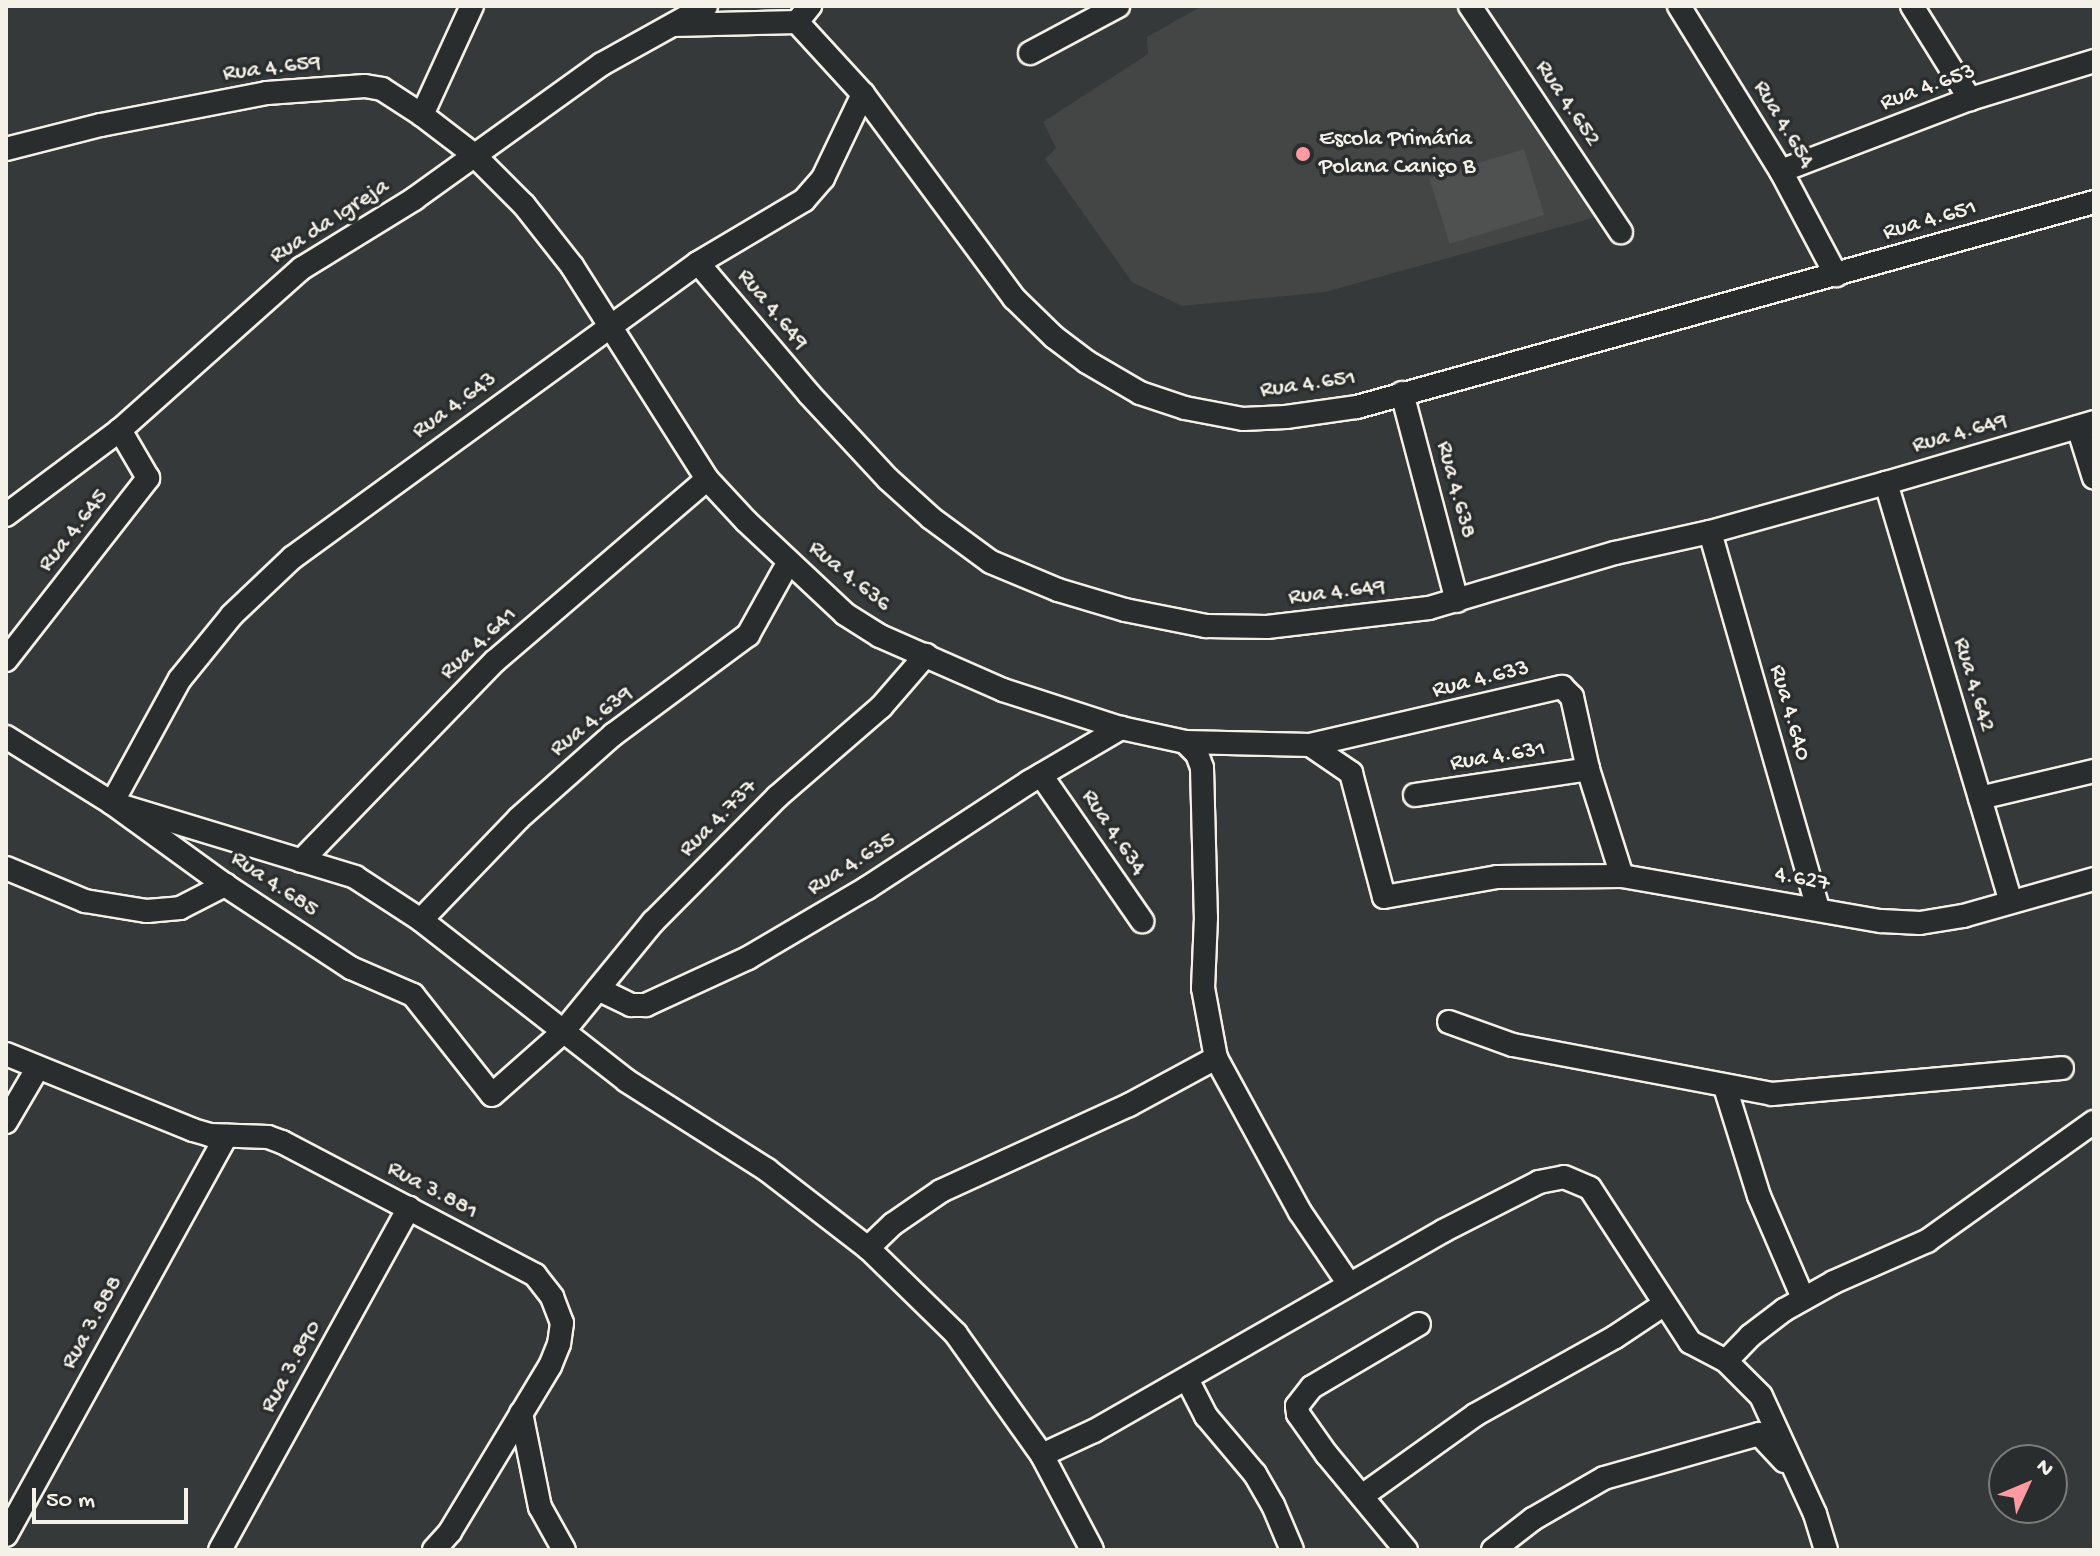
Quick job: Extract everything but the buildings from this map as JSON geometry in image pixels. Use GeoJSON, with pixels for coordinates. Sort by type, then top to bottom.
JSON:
{"type":"FeatureCollection","features":[{"type":"Feature","properties":{"kind":"street"},"geometry":{"type":"LineString","coordinates":[[422,115],[472,6]]}},
{"type":"Feature","properties":{"kind":"street","name":"Rua da Igreja"},"geometry":{"type":"LineString","coordinates":[[6,515],[120,430],[282,282],[414,199],[602,64],[706,6]]}},
{"type":"Feature","properties":{"kind":"street"},"geometry":{"type":"LineString","coordinates":[[1030,53],[1118,6]]}},
{"type":"Feature","properties":{"kind":"street","name":"Rua 4.652"},"geometry":{"type":"LineString","coordinates":[[1470,6],[1621,232]]}},
{"type":"Feature","properties":{"kind":"street","name":"Rua 4.654"},"geometry":{"type":"LineString","coordinates":[[1679,6],[1781,171],[1836,275]]}},
{"type":"Feature","properties":{"kind":"street"},"geometry":{"type":"LineString","coordinates":[[1912,6],[1970,99]]}},
{"type":"Feature","properties":{"kind":"street","name":"Rua 4.651"},"geometry":{"type":"LineString","coordinates":[[672,25],[803,14],[1014,298],[1087,362],[1140,393],[1185,408],[1243,419],[1357,407],[2094,202]]}},
{"type":"Feature","properties":{"kind":"street","name":"Rua 4.653"},"geometry":{"type":"LineString","coordinates":[[1781,171],[1970,99],[2094,61]]}},
{"type":"Feature","properties":{"kind":"street","name":"Rua 4.659"},"geometry":{"type":"LineString","coordinates":[[6,149],[101,125],[267,93],[365,86],[382,89],[422,115]]}},
{"type":"Feature","properties":{"kind":"street","name":"Rua 4.643"},"geometry":{"type":"LineString","coordinates":[[112,803],[180,679],[232,615],[292,558],[698,263],[804,200],[823,178],[863,94]]}},
{"type":"Feature","properties":{"kind":"street","name":"Rua 4.636"},"geometry":{"type":"LineString","coordinates":[[422,115],[473,154],[524,205],[572,266],[707,479],[788,563],[845,614],[880,636],[1003,690],[1121,728],[1185,742],[1310,745]]}},
{"type":"Feature","properties":{"kind":"street","name":"Rua 4.649"},"geometry":{"type":"LineString","coordinates":[[698,263],[809,394],[888,479],[931,518],[991,562],[1058,590],[1125,610],[1206,626],[1267,627],[1457,601],[1615,553],[1710,532],[2086,424]]}},
{"type":"Feature","properties":{"kind":"street","name":"Rua 4.638"},"geometry":{"type":"LineString","coordinates":[[1402,393],[1457,601]]}},
{"type":"Feature","properties":{"kind":"street"},"geometry":{"type":"LineString","coordinates":[[2086,424],[2094,478]]}},
{"type":"Feature","properties":{"kind":"street","name":"Rua 4.645"},"geometry":{"type":"LineString","coordinates":[[6,660],[148,478],[120,430]]}},
{"type":"Feature","properties":{"kind":"street","name":"Rua 4.641"},"geometry":{"type":"LineString","coordinates":[[301,861],[495,661],[707,479]]}},
{"type":"Feature","properties":{"kind":"street","name":"Rua 4.642"},"geometry":{"type":"LineString","coordinates":[[1886,483],[2011,901]]}},
{"type":"Feature","properties":{"kind":"street","name":"Rua 4.640"},"geometry":{"type":"LineString","coordinates":[[1710,532],[1818,909]]}},
{"type":"Feature","properties":{"kind":"street","name":"Rua 4.639"},"geometry":{"type":"LineString","coordinates":[[421,920],[519,818],[614,734],[748,635],[788,563]]}},
{"type":"Feature","properties":{"kind":"street","name":"Rua 4.737"},"geometry":{"type":"LineString","coordinates":[[492,1095],[562,1033],[653,922],[777,797],[881,707],[926,655]]}},
{"type":"Feature","properties":{"kind":"street","name":"Rua 4.633"},"geometry":{"type":"LineString","coordinates":[[1310,745],[1562,687],[1572,697],[1588,769],[1622,876]]}},
{"type":"Feature","properties":{"kind":"street","name":"Rua 4.635"},"geometry":{"type":"LineString","coordinates":[[598,989],[631,1005],[646,1005],[748,958],[867,888],[1041,775],[1121,728]]}},
{"type":"Feature","properties":{"kind":"street","name":"Rua 4.685"},"geometry":{"type":"LineString","coordinates":[[6,737],[112,803],[225,885],[364,976],[413,995],[492,1095]]}},
{"type":"Feature","properties":{"kind":"street"},"geometry":{"type":"LineString","coordinates":[[1185,742],[1197,754],[1202,768],[1206,917],[1203,988],[1216,1058],[1300,1212],[1349,1284]]}},
{"type":"Feature","properties":{"kind":"street","name":"4.627"},"geometry":{"type":"LineString","coordinates":[[1310,745],[1351,773],[1384,897],[1497,877],[1622,876],[1881,921],[1920,923],[1963,916],[2094,879]]}},
{"type":"Feature","properties":{"kind":"street","name":"Rua 4.631"},"geometry":{"type":"LineString","coordinates":[[1415,795],[1588,769]]}},
{"type":"Feature","properties":{"kind":"street"},"geometry":{"type":"LineString","coordinates":[[1980,798],[2094,771]]}},
{"type":"Feature","properties":{"kind":"street","name":"Rua 4.634"},"geometry":{"type":"LineString","coordinates":[[1041,775],[1142,921]]}},
{"type":"Feature","properties":{"kind":"street"},"geometry":{"type":"LineString","coordinates":[[112,803],[355,877],[421,920],[627,1081],[767,1170],[868,1248],[956,1334],[1042,1455],[1092,1550]]}},
{"type":"Feature","properties":{"kind":"street"},"geometry":{"type":"LineString","coordinates":[[6,868],[85,901],[147,911],[180,908],[225,885]]}},
{"type":"Feature","properties":{"kind":"street"},"geometry":{"type":"LineString","coordinates":[[1449,1022],[1513,1045],[1772,1094],[2062,1068]]}},
{"type":"Feature","properties":{"kind":"street","name":"Rua 3.881"},"geometry":{"type":"LineString","coordinates":[[6,1054],[193,1130],[226,1136],[268,1137],[282,1142],[535,1275],[552,1297],[562,1323],[559,1344],[450,1532],[434,1550]]}},
{"type":"Feature","properties":{"kind":"street"},"geometry":{"type":"LineString","coordinates":[[868,1248],[893,1224],[941,1191],[1129,1105],[1216,1058]]}},
{"type":"Feature","properties":{"kind":"street"},"geometry":{"type":"LineString","coordinates":[[6,1122],[37,1069]]}},
{"type":"Feature","properties":{"kind":"street"},"geometry":{"type":"LineString","coordinates":[[1725,1087],[1759,1196],[1803,1298]]}},
{"type":"Feature","properties":{"kind":"street"},"geometry":{"type":"LineString","coordinates":[[1726,1361],[1750,1336],[1803,1298],[1927,1241],[2094,1122]]}},
{"type":"Feature","properties":{"kind":"street","name":"Rua 3.888"},"geometry":{"type":"LineString","coordinates":[[6,1535],[226,1136]]}},
{"type":"Feature","properties":{"kind":"street"},"geometry":{"type":"LineString","coordinates":[[1042,1455],[1094,1431],[1349,1284],[1539,1182],[1564,1177],[1590,1188],[1663,1305],[1690,1342],[1726,1361],[1748,1381],[1771,1411],[1815,1514],[1826,1550]]}},
{"type":"Feature","properties":{"kind":"street","name":"Rua 3.890"},"geometry":{"type":"LineString","coordinates":[[220,1550],[409,1208]]}},
{"type":"Feature","properties":{"kind":"street"},"geometry":{"type":"LineString","coordinates":[[1362,1496],[1475,1415],[1615,1337],[1663,1305]]}},
{"type":"Feature","properties":{"kind":"street"},"geometry":{"type":"LineString","coordinates":[[1405,1550],[1327,1455],[1298,1414],[1297,1406],[1312,1387],[1419,1324]]}},
{"type":"Feature","properties":{"kind":"street"},"geometry":{"type":"LineString","coordinates":[[1187,1379],[1206,1416],[1255,1474],[1273,1505],[1292,1550]]}},
{"type":"Feature","properties":{"kind":"street"},"geometry":{"type":"LineString","coordinates":[[521,1413],[540,1507],[564,1550]]}},
{"type":"Feature","properties":{"kind":"street"},"geometry":{"type":"LineString","coordinates":[[1493,1550],[1533,1519],[1604,1478],[1759,1434],[1778,1451],[1815,1514]]}},
{"type":"Feature","properties":{"kind":"shaded area","name":"Escola Primária Polana Caniço B"},"geometry":{"type":"Polygon","coordinates":[[[1202,6],[1454,6],[1600,216],[1325,292],[1182,306],[1132,282],[1045,159],[1056,148],[1043,122],[1148,54],[1147,37],[1202,6]]]}},
{"type":"Feature","properties":{"kind":"shaded area"},"geometry":{"type":"Polygon","coordinates":[[[1524,149],[1544,215],[1449,244],[1429,178],[1524,149]]]}},
{"type":"Feature","properties":{"kind":"place","name":"Escola Primária Polana Caniço B"},"geometry":{"type":"Point","coordinates":[1303,154]}}]}
